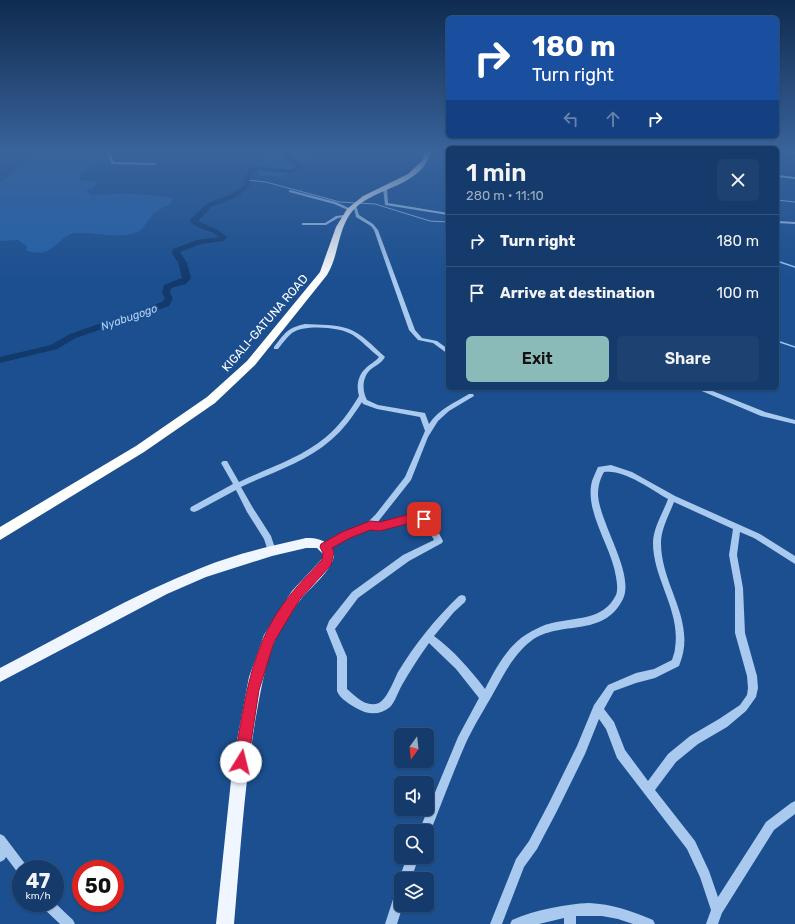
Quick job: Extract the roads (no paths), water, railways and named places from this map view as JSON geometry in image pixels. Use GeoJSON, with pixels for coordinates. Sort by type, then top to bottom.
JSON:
{"type":"FeatureCollection","features":[{"type":"Feature","properties":{"kind":"highway"},"geometry":{"type":"LineString","coordinates":[[349,210],[362,199],[372,194]]}},
{"type":"Feature","properties":{"kind":"highway","name":"KIGALI-GATUNA ROAD"},"geometry":{"type":"LineString","coordinates":[[0,534],[159,437],[201,408],[228,386],[251,363],[324,273],[330,264],[338,229],[349,210]]}},
{"type":"Feature","properties":{"kind":"main road"},"geometry":{"type":"LineString","coordinates":[[0,675],[163,590],[204,572],[272,551],[306,543],[319,543],[325,547],[328,552],[327,562],[296,595],[281,618],[269,640],[256,677],[241,762],[226,924]]}},
{"type":"Feature","properties":{"kind":"street"},"geometry":{"type":"LineString","coordinates":[[302,194],[336,203],[372,225],[376,230],[412,330],[420,339],[435,342],[446,350]]}},
{"type":"Feature","properties":{"kind":"street"},"geometry":{"type":"LineString","coordinates":[[385,194],[386,204],[446,214]]}},
{"type":"Feature","properties":{"kind":"street"},"geometry":{"type":"LineString","coordinates":[[303,224],[326,224],[349,210]]}},
{"type":"Feature","properties":{"kind":"street"},"geometry":{"type":"LineString","coordinates":[[779,222],[795,224]]}},
{"type":"Feature","properties":{"kind":"street"},"geometry":{"type":"LineString","coordinates":[[276,348],[289,332],[305,326],[338,328],[355,334],[382,357],[380,361],[368,369],[361,380],[362,396],[365,402],[373,406],[423,415],[428,430]]}},
{"type":"Feature","properties":{"kind":"street"},"geometry":{"type":"LineString","coordinates":[[704,390],[763,414],[795,422]]}},
{"type":"Feature","properties":{"kind":"street"},"geometry":{"type":"LineString","coordinates":[[194,509],[238,486],[281,468],[324,443],[342,427],[362,396]]}},
{"type":"Feature","properties":{"kind":"street"},"geometry":{"type":"LineString","coordinates":[[325,547],[346,535],[370,525],[385,509],[408,478],[428,430],[436,419],[447,409],[471,396]]}},
{"type":"Feature","properties":{"kind":"street"},"geometry":{"type":"LineString","coordinates":[[225,463],[250,510],[268,538],[272,551]]}},
{"type":"Feature","properties":{"kind":"street"},"geometry":{"type":"LineString","coordinates":[[428,824],[468,728],[507,659],[529,637],[552,627],[603,618],[614,608],[620,596],[622,587],[615,554],[595,506],[597,478],[601,469],[611,468],[629,474],[672,498],[774,545],[795,560]]}},
{"type":"Feature","properties":{"kind":"street"},"geometry":{"type":"LineString","coordinates":[[496,924],[520,864],[533,845],[581,750],[598,709],[611,688],[669,667],[676,663],[679,656],[680,626],[663,576],[657,546],[658,534],[672,498]]}},
{"type":"Feature","properties":{"kind":"street"},"geometry":{"type":"LineString","coordinates":[[370,525],[380,527],[421,517],[430,525],[438,541],[406,558],[355,595],[332,624],[330,629],[342,657],[342,691],[363,707],[373,710],[380,708],[387,703],[421,647],[444,616],[462,599]]}},
{"type":"Feature","properties":{"kind":"street"},"geometry":{"type":"LineString","coordinates":[[649,789],[672,758],[694,740],[723,723],[743,708],[751,697],[753,688],[752,676],[740,633],[739,588],[733,555],[738,528]]}},
{"type":"Feature","properties":{"kind":"street"},"geometry":{"type":"LineString","coordinates":[[429,638],[443,648],[462,666],[485,698]]}},
{"type":"Feature","properties":{"kind":"street"},"geometry":{"type":"LineString","coordinates":[[598,709],[610,726],[621,754],[691,845],[705,875],[717,910]]}},
{"type":"Feature","properties":{"kind":"street"},"geometry":{"type":"LineString","coordinates":[[712,924],[717,910],[770,826],[795,807]]}},
{"type":"Feature","properties":{"kind":"street"},"geometry":{"type":"LineString","coordinates":[[2,848],[13,860]]}},
{"type":"Feature","properties":{"kind":"street"},"geometry":{"type":"LineString","coordinates":[[516,924],[570,910],[597,909],[614,912],[649,924]]}},
{"type":"Feature","properties":{"kind":"street"},"geometry":{"type":"LineString","coordinates":[[570,910],[570,924]]}},
{"type":"Feature","properties":{"kind":"street"},"geometry":{"type":"LineString","coordinates":[[56,912],[69,924]]}},
{"type":"Feature","properties":{"kind":"street"},"geometry":{"type":"LineString","coordinates":[[391,924],[395,912]]}},
{"type":"Feature","properties":{"kind":"waterway","name":"Nyabugogo"},"geometry":{"type":"LineString","coordinates":[[0,360],[54,347],[73,336],[144,313],[166,304],[169,298],[166,293],[167,287],[183,282],[187,278],[183,263],[176,254],[176,251],[200,242],[221,239],[223,237],[216,231],[198,225],[194,221],[206,207],[212,203],[237,194]]}},
{"type":"Feature","properties":{"kind":"waterway"},"geometry":{"type":"LineString","coordinates":[[311,194],[340,202],[375,204],[430,221],[446,222]]}},
{"type":"Feature","properties":{"kind":"waterway"},"geometry":{"type":"LineString","coordinates":[[779,200],[795,202]]}},
{"type":"Feature","properties":{"kind":"waterway"},"geometry":{"type":"LineString","coordinates":[[779,262],[795,267]]}},
{"type":"Feature","properties":{"kind":"waterway"},"geometry":{"type":"LineString","coordinates":[[779,342],[795,347]]}}]}
